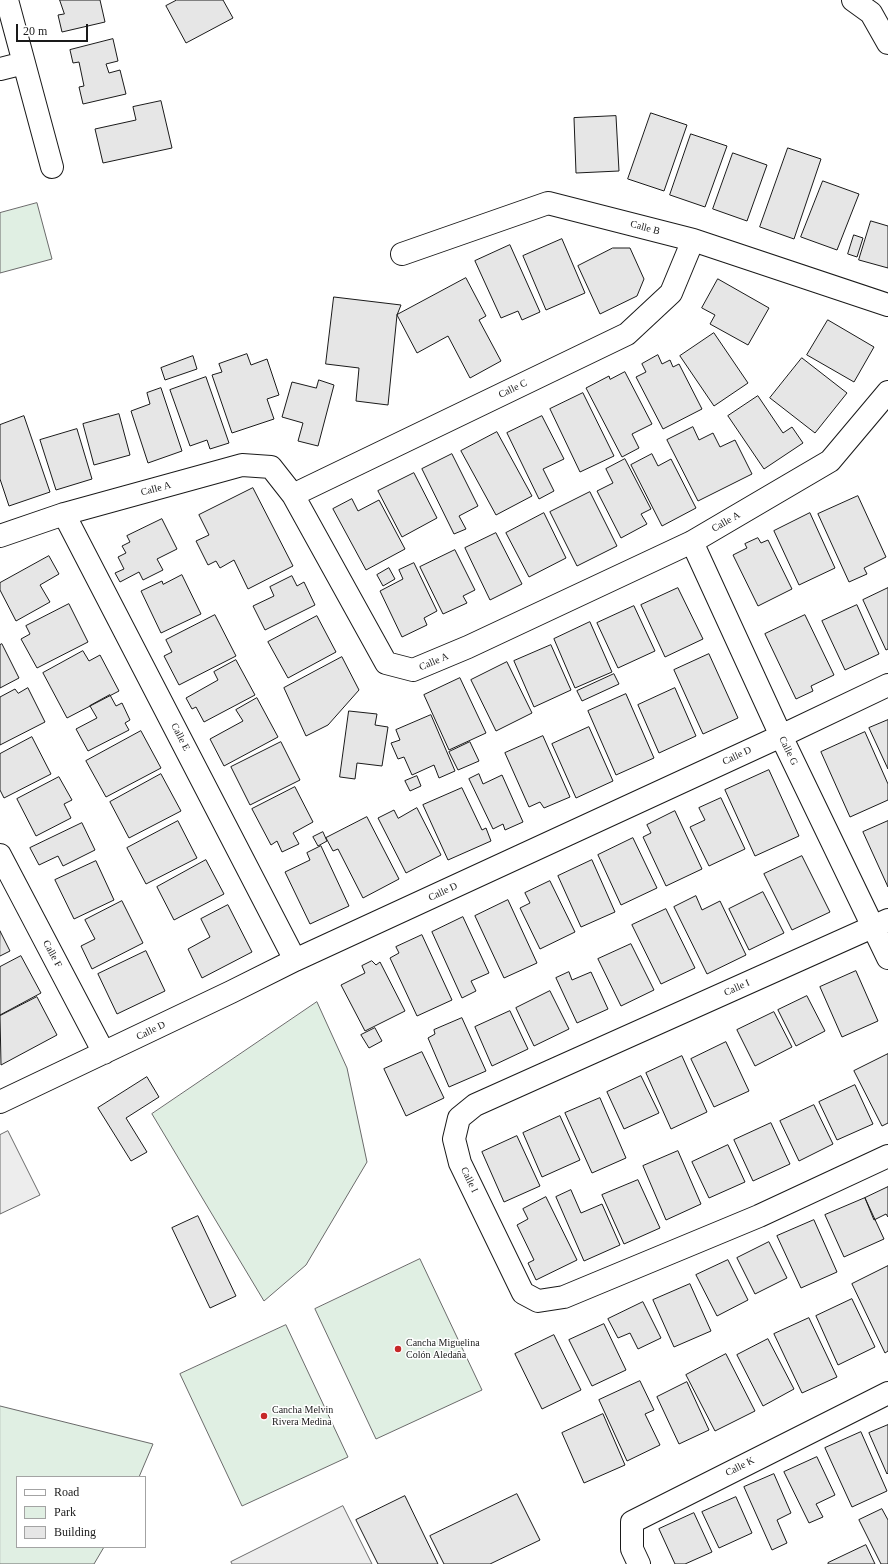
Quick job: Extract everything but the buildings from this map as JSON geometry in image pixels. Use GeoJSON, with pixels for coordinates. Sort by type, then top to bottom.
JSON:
{"type":"FeatureCollection","features":[{"type":"Feature","properties":{"kind":"street"},"geometry":{"type":"LineString","coordinates":[[7,0],[52,167]]}},
{"type":"Feature","properties":{"kind":"street"},"geometry":{"type":"LineString","coordinates":[[853,0],[871,12],[888,43]]}},
{"type":"Feature","properties":{"kind":"street"},"geometry":{"type":"LineString","coordinates":[[0,69],[24,63]]}},
{"type":"Feature","properties":{"kind":"street","name":"Calle B"},"geometry":{"type":"LineString","coordinates":[[402,254],[548,203],[693,240],[888,305]]}},
{"type":"Feature","properties":{"kind":"street","name":"Calle C"},"geometry":{"type":"LineString","coordinates":[[293,495],[627,334],[671,293],[693,240]]}},
{"type":"Feature","properties":{"kind":"street","name":"Calle A"},"geometry":{"type":"LineString","coordinates":[[0,536],[64,514],[242,465],[271,467],[293,495],[386,663],[413,670],[468,647],[692,542],[830,461],[888,392]]}},
{"type":"Feature","properties":{"kind":"street","name":"Calle E"},"geometry":{"type":"LineString","coordinates":[[64,514],[295,960]]}},
{"type":"Feature","properties":{"kind":"street","name":"Calle G"},"geometry":{"type":"LineString","coordinates":[[692,542],[781,736],[881,923],[888,958]]}},
{"type":"Feature","properties":{"kind":"street","name":"Calle D"},"geometry":{"type":"LineString","coordinates":[[0,1102],[295,960],[781,736],[888,685]]}},
{"type":"Feature","properties":{"kind":"street","name":"Calle F"},"geometry":{"type":"LineString","coordinates":[[0,855],[104,1053]]}},
{"type":"Feature","properties":{"kind":"street","name":"Calle I"},"geometry":{"type":"LineString","coordinates":[[881,923],[475,1106],[459,1118],[454,1139],[460,1163],[523,1293],[538,1300],[564,1297],[759,1216],[888,1156]]}},
{"type":"Feature","properties":{"kind":"street","name":"Calle K"},"geometry":{"type":"LineString","coordinates":[[639,1564],[632,1549],[632,1522],[888,1392]]}},
{"type":"Feature","properties":{"kind":"green space"},"geometry":{"type":"Polygon","coordinates":[[[37,203],[52,259],[0,273],[0,213],[37,203]]]}},
{"type":"Feature","properties":{"kind":"green space"},"geometry":{"type":"Polygon","coordinates":[[[317,1002],[347,1068],[367,1162],[306,1265],[264,1301],[152,1114],[317,1002]]]}},
{"type":"Feature","properties":{"kind":"green space","name":"Cancha Miguelina Colón Aledaña"},"geometry":{"type":"Polygon","coordinates":[[[420,1259],[482,1390],[376,1439],[315,1309],[420,1259]]]}},
{"type":"Feature","properties":{"kind":"green space","name":"Cancha Melvin Rivera Medina"},"geometry":{"type":"Polygon","coordinates":[[[286,1325],[348,1457],[242,1506],[180,1374],[286,1325]]]}},
{"type":"Feature","properties":{"kind":"green space"},"geometry":{"type":"Polygon","coordinates":[[[0,1406],[153,1444],[139,1476],[16,1476],[16,1548],[103,1548],[94,1564],[0,1564],[0,1406]]]}},
{"type":"Feature","properties":{"kind":"shaded area"},"geometry":{"type":"Polygon","coordinates":[[[8,1131],[40,1195],[0,1214],[0,1135],[8,1131]]]}},
{"type":"Feature","properties":{"kind":"shaded area"},"geometry":{"type":"Polygon","coordinates":[[[343,1506],[372,1564],[232,1564],[231,1562],[343,1506]]]}},
{"type":"Feature","properties":{"kind":"place","name":"Cancha Miguelina Colón Aledaña"},"geometry":{"type":"Point","coordinates":[398,1349]}},
{"type":"Feature","properties":{"kind":"place","name":"Cancha Melvin Rivera Medina"},"geometry":{"type":"Point","coordinates":[264,1416]}}]}
